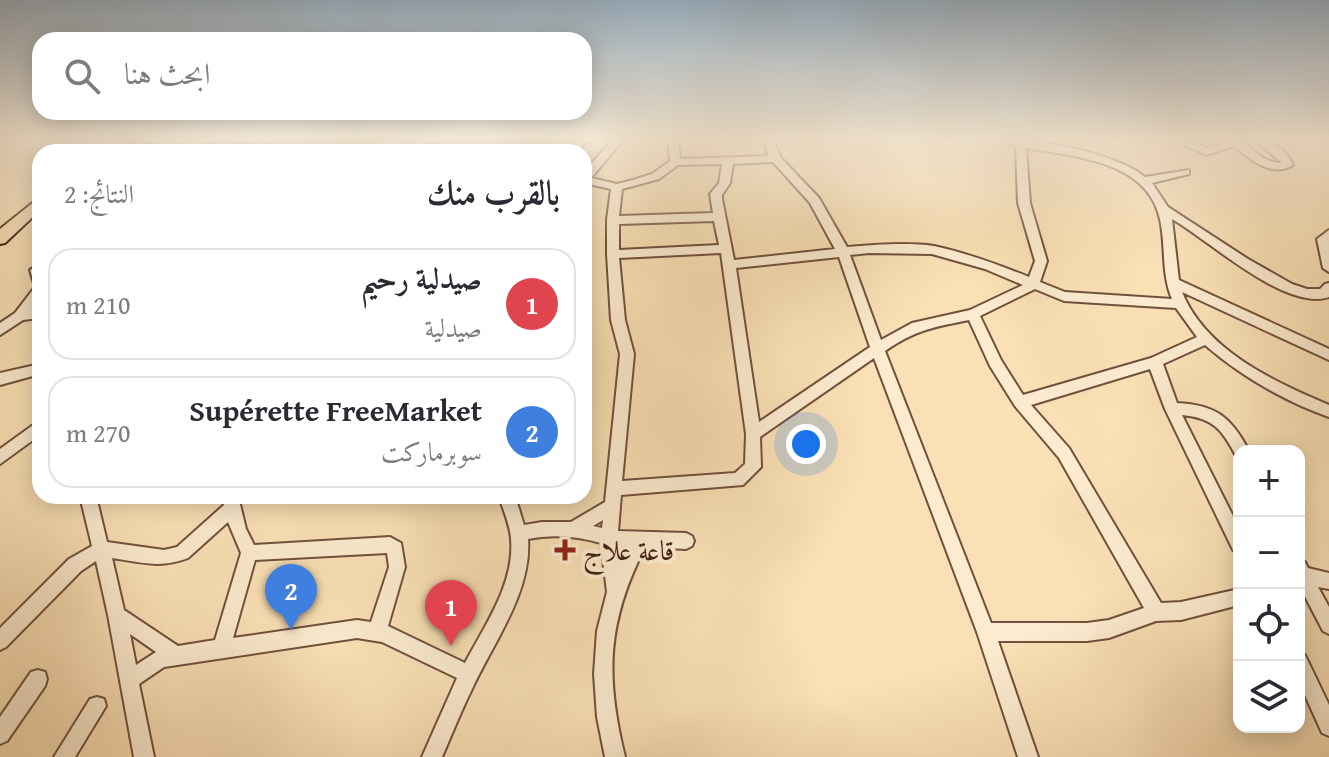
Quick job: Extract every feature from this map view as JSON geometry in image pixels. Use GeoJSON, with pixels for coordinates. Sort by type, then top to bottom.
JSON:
{"type":"FeatureCollection","features":[{"type":"Feature","properties":{"kind":"main road"},"geometry":{"type":"LineString","coordinates":[[0,239],[32,208]]}},
{"type":"Feature","properties":{"kind":"street"},"geometry":{"type":"LineString","coordinates":[[592,181],[617,187],[647,181],[657,174]]}},
{"type":"Feature","properties":{"kind":"street"},"geometry":{"type":"LineString","coordinates":[[576,528],[612,498],[738,480],[753,467],[753,434],[716,194],[725,186],[726,174]]}},
{"type":"Feature","properties":{"kind":"street"},"geometry":{"type":"LineString","coordinates":[[790,174],[815,201],[843,252],[986,632],[1028,757]]}},
{"type":"Feature","properties":{"kind":"street"},"geometry":{"type":"LineString","coordinates":[[753,434],[888,341],[917,326],[973,314],[1033,285],[1041,261],[1024,203],[1023,174]]}},
{"type":"Feature","properties":{"kind":"street"},"geometry":{"type":"LineString","coordinates":[[1132,174],[1143,181],[1165,210],[1279,282],[1312,295],[1324,294],[1329,287]]}},
{"type":"Feature","properties":{"kind":"street"},"geometry":{"type":"LineString","coordinates":[[1143,181],[1174,174]]}},
{"type":"Feature","properties":{"kind":"street"},"geometry":{"type":"LineString","coordinates":[[615,591],[609,538],[627,354],[618,320],[613,254],[617,187]]}},
{"type":"Feature","properties":{"kind":"street"},"geometry":{"type":"LineString","coordinates":[[1165,210],[1180,304],[1208,338],[1263,379],[1329,411]]}},
{"type":"Feature","properties":{"kind":"street"},"geometry":{"type":"LineString","coordinates":[[613,220],[720,217]]}},
{"type":"Feature","properties":{"kind":"street"},"geometry":{"type":"LineString","coordinates":[[1329,234],[1323,239],[1329,268]]}},
{"type":"Feature","properties":{"kind":"street"},"geometry":{"type":"LineString","coordinates":[[613,254],[726,249]]}},
{"type":"Feature","properties":{"kind":"street"},"geometry":{"type":"LineString","coordinates":[[729,265],[869,249],[932,250],[989,266],[1064,296],[1180,304]]}},
{"type":"Feature","properties":{"kind":"street"},"geometry":{"type":"LineString","coordinates":[[1176,284],[1329,355]]}},
{"type":"Feature","properties":{"kind":"street"},"geometry":{"type":"LineString","coordinates":[[0,330],[20,316],[32,299]]}},
{"type":"Feature","properties":{"kind":"street"},"geometry":{"type":"LineString","coordinates":[[20,316],[32,314]]}},
{"type":"Feature","properties":{"kind":"street"},"geometry":{"type":"LineString","coordinates":[[973,314],[995,362],[1020,402],[1064,453],[1156,612]]}},
{"type":"Feature","properties":{"kind":"street"},"geometry":{"type":"LineString","coordinates":[[1020,402],[1155,362],[1208,338]]}},
{"type":"Feature","properties":{"kind":"street"},"geometry":{"type":"LineString","coordinates":[[1155,362],[1172,409],[1233,533]]}},
{"type":"Feature","properties":{"kind":"street"},"geometry":{"type":"LineString","coordinates":[[0,379],[32,371]]}},
{"type":"Feature","properties":{"kind":"street"},"geometry":{"type":"LineString","coordinates":[[1172,409],[1202,412],[1220,419],[1238,445]]}},
{"type":"Feature","properties":{"kind":"street"},"geometry":{"type":"LineString","coordinates":[[0,458],[32,432]]}},
{"type":"Feature","properties":{"kind":"street"},"geometry":{"type":"LineString","coordinates":[[90,504],[117,615],[139,752]]}},
{"type":"Feature","properties":{"kind":"street"},"geometry":{"type":"LineString","coordinates":[[0,641],[75,565],[101,549],[152,557],[182,553],[229,504]]}},
{"type":"Feature","properties":{"kind":"street"},"geometry":{"type":"LineString","coordinates":[[221,650],[249,553],[238,530],[232,504]]}},
{"type":"Feature","properties":{"kind":"street"},"geometry":{"type":"LineString","coordinates":[[432,757],[469,674],[499,617],[521,558],[519,534],[510,504]]}},
{"type":"Feature","properties":{"kind":"street"},"geometry":{"type":"LineString","coordinates":[[519,534],[535,529],[576,528],[609,538],[686,541]]}},
{"type":"Feature","properties":{"kind":"street"},"geometry":{"type":"LineString","coordinates":[[615,757],[607,729],[606,634],[615,591],[640,540]]}},
{"type":"Feature","properties":{"kind":"street"},"geometry":{"type":"LineString","coordinates":[[249,553],[390,545],[395,548],[397,567],[377,632]]}},
{"type":"Feature","properties":{"kind":"street"},"geometry":{"type":"LineString","coordinates":[[1305,573],[1329,581]]}},
{"type":"Feature","properties":{"kind":"street"},"geometry":{"type":"LineString","coordinates":[[1305,580],[1329,625]]}},
{"type":"Feature","properties":{"kind":"street"},"geometry":{"type":"LineString","coordinates":[[986,632],[1087,632],[1109,629],[1156,612],[1181,611],[1233,598]]}},
{"type":"Feature","properties":{"kind":"street"},"geometry":{"type":"LineString","coordinates":[[117,615],[176,655]]}},
{"type":"Feature","properties":{"kind":"street"},"geometry":{"type":"LineString","coordinates":[[129,680],[160,659],[176,655],[357,629],[377,632],[469,674]]}},
{"type":"Feature","properties":{"kind":"street"},"geometry":{"type":"LineString","coordinates":[[1305,674],[1329,726]]}},
{"type":"Feature","properties":{"kind":"street"},"geometry":{"type":"LineString","coordinates":[[0,734],[38,679]]}},
{"type":"Feature","properties":{"kind":"street"},"geometry":{"type":"LineString","coordinates":[[64,757],[97,706]]}},
{"type":"Feature","properties":{"kind":"place","name":"قاعة علاج"},"geometry":{"type":"Point","coordinates":[565,550]}},
{"type":"Feature","properties":{"kind":"place","name":"Supérette FreeMarket"},"geometry":{"type":"Point","coordinates":[291,630]}},
{"type":"Feature","properties":{"kind":"place","name":"صيدلية رحيم"},"geometry":{"type":"Point","coordinates":[451,646]}}]}
